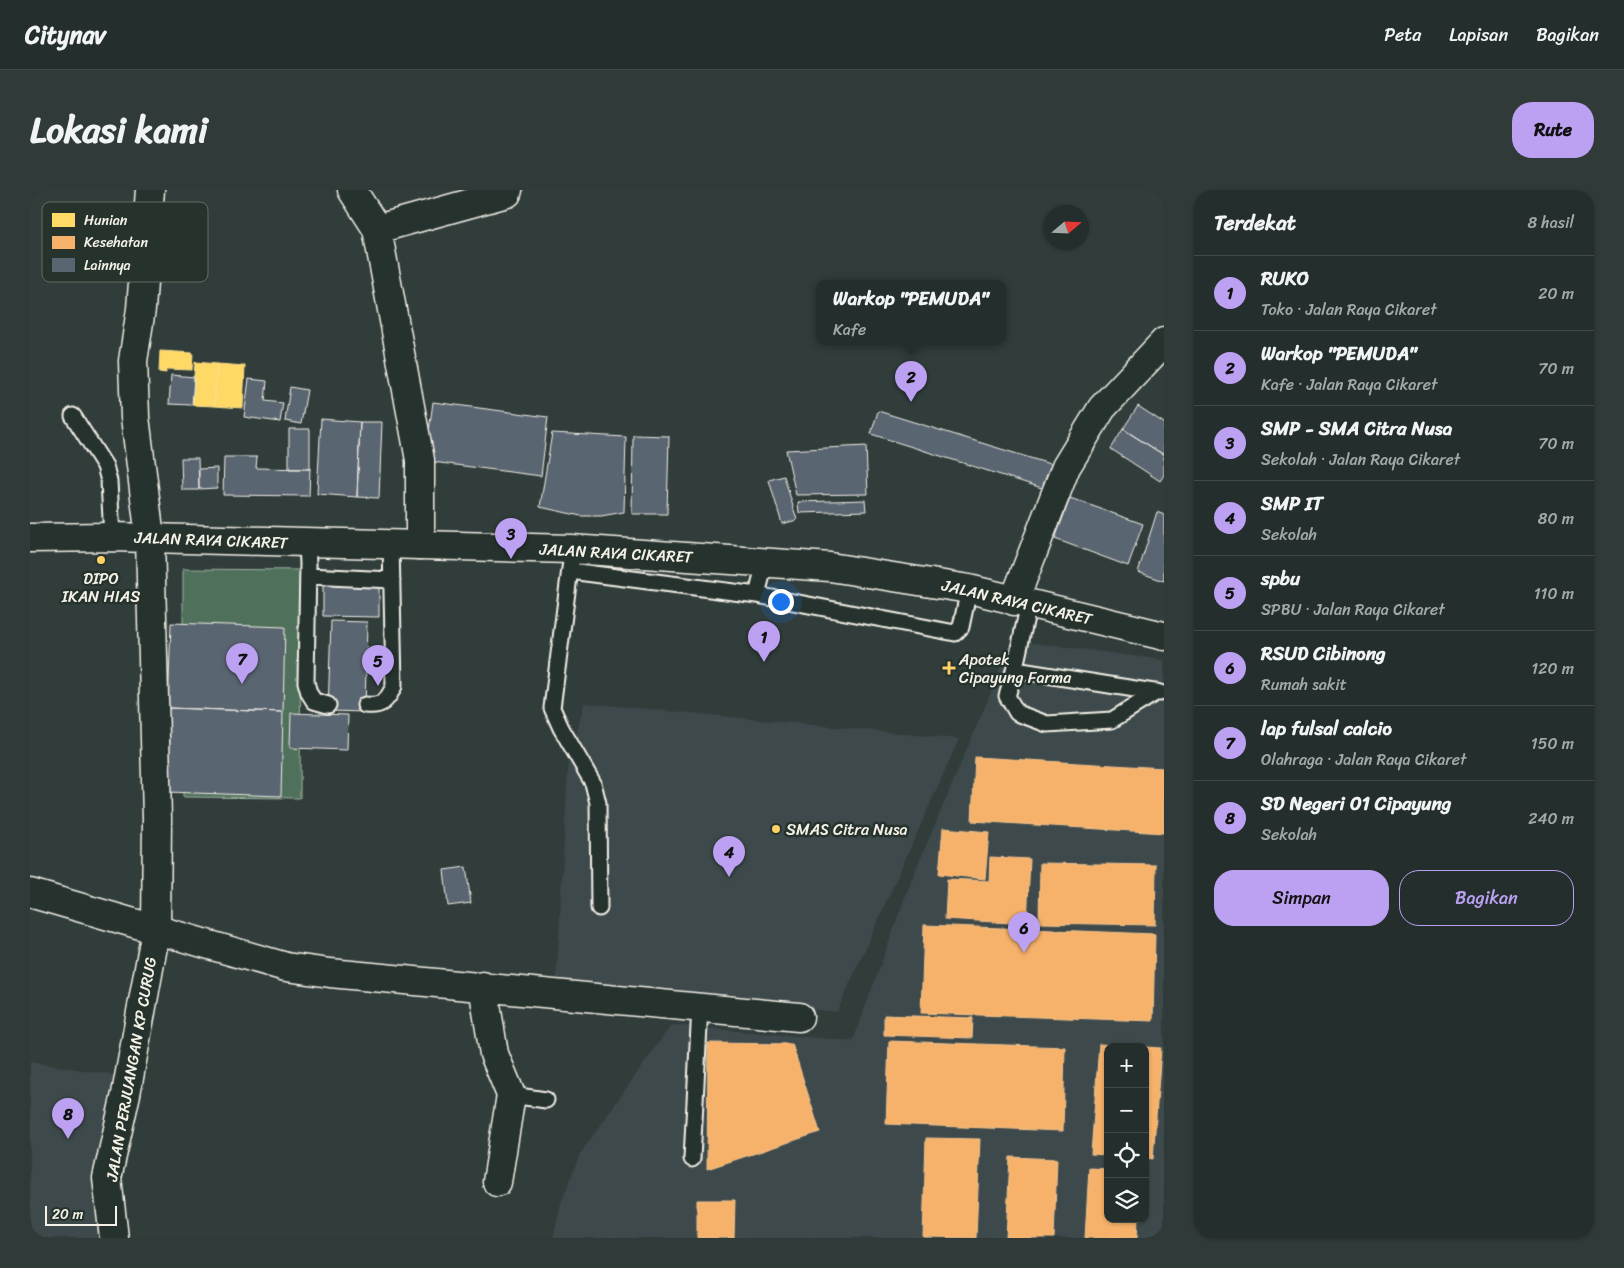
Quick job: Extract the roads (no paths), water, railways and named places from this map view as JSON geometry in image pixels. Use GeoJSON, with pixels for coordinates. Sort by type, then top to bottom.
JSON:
{"type":"FeatureCollection","features":[{"type":"Feature","properties":{"kind":"street"},"geometry":{"type":"LineString","coordinates":[[352,190],[377,228],[420,460],[420,545]]}},
{"type":"Feature","properties":{"kind":"street"},"geometry":{"type":"LineString","coordinates":[[377,228],[507,193],[508,190]]}},
{"type":"Feature","properties":{"kind":"street","name":"JALAN PERJUANGAN KP CURUG"},"geometry":{"type":"LineString","coordinates":[[114,1238],[107,1178],[126,1094],[156,930],[157,818],[150,538],[134,417],[133,361],[142,282]]}},
{"type":"Feature","properties":{"kind":"street"},"geometry":{"type":"LineString","coordinates":[[1021,603],[1066,468],[1102,408],[1164,342]]}},
{"type":"Feature","properties":{"kind":"street","name":"JALAN RAYA CIKARET"},"geometry":{"type":"LineString","coordinates":[[30,538],[112,537],[420,545],[570,560],[765,563],[830,567],[969,589],[1164,636]]}},
{"type":"Feature","properties":{"kind":"street"},"geometry":{"type":"LineString","coordinates":[[30,893],[286,967],[330,973],[799,1017]]}},
{"type":"Feature","properties":{"kind":"street"},"geometry":{"type":"LineString","coordinates":[[483,986],[494,1054],[511,1095],[497,1182]]}},
{"type":"Feature","properties":{"kind":"lane"},"geometry":{"type":"LineString","coordinates":[[73,416],[105,466],[109,481],[112,537]]}},
{"type":"Feature","properties":{"kind":"lane"},"geometry":{"type":"LineString","coordinates":[[307,543],[306,682],[309,693],[314,701],[328,705]]}},
{"type":"Feature","properties":{"kind":"lane"},"geometry":{"type":"LineString","coordinates":[[365,705],[374,706],[381,703],[388,698],[394,686],[390,544]]}},
{"type":"Feature","properties":{"kind":"lane"},"geometry":{"type":"LineString","coordinates":[[599,908],[598,803],[593,783],[561,728],[552,708],[570,560],[955,633],[961,628],[969,589]]}},
{"type":"Feature","properties":{"kind":"lane"},"geometry":{"type":"LineString","coordinates":[[757,595],[765,563]]}},
{"type":"Feature","properties":{"kind":"lane"},"geometry":{"type":"LineString","coordinates":[[308,576],[392,580]]}},
{"type":"Feature","properties":{"kind":"lane"},"geometry":{"type":"LineString","coordinates":[[1021,603],[1021,634],[1015,670],[1007,696],[1017,713],[1047,724],[1112,720],[1160,693]]}},
{"type":"Feature","properties":{"kind":"lane"},"geometry":{"type":"LineString","coordinates":[[1015,670],[1160,693]]}},
{"type":"Feature","properties":{"kind":"lane"},"geometry":{"type":"LineString","coordinates":[[692,1160],[700,1007]]}},
{"type":"Feature","properties":{"kind":"lane"},"geometry":{"type":"LineString","coordinates":[[511,1095],[546,1100]]}},
{"type":"Feature","properties":{"kind":"place","name":"Warkop \"PEMUDA\""},"geometry":{"type":"Point","coordinates":[911,402]}},
{"type":"Feature","properties":{"kind":"place","name":"SMP - SMA Citra Nusa"},"geometry":{"type":"Point","coordinates":[511,559]}},
{"type":"Feature","properties":{"kind":"place","name":"DIPO IKAN HIAS"},"geometry":{"type":"Point","coordinates":[101,560]}},
{"type":"Feature","properties":{"kind":"place","name":"RUKO"},"geometry":{"type":"Point","coordinates":[764,662]}},
{"type":"Feature","properties":{"kind":"place","name":"Apotek Cipayung Farma"},"geometry":{"type":"Point","coordinates":[949,668]}},
{"type":"Feature","properties":{"kind":"place","name":"lap fulsal calcio"},"geometry":{"type":"Point","coordinates":[242,684]}},
{"type":"Feature","properties":{"kind":"place","name":"spbu"},"geometry":{"type":"Point","coordinates":[378,686]}},
{"type":"Feature","properties":{"kind":"place","name":"SMAS Citra Nusa"},"geometry":{"type":"Point","coordinates":[776,829]}},
{"type":"Feature","properties":{"kind":"place","name":"SMP IT"},"geometry":{"type":"Point","coordinates":[729,877]}},
{"type":"Feature","properties":{"kind":"place","name":"RSUD Cibinong"},"geometry":{"type":"Point","coordinates":[1024,953]}},
{"type":"Feature","properties":{"kind":"place","name":"SD Negeri 01 Cipayung"},"geometry":{"type":"Point","coordinates":[68,1139]}}]}
